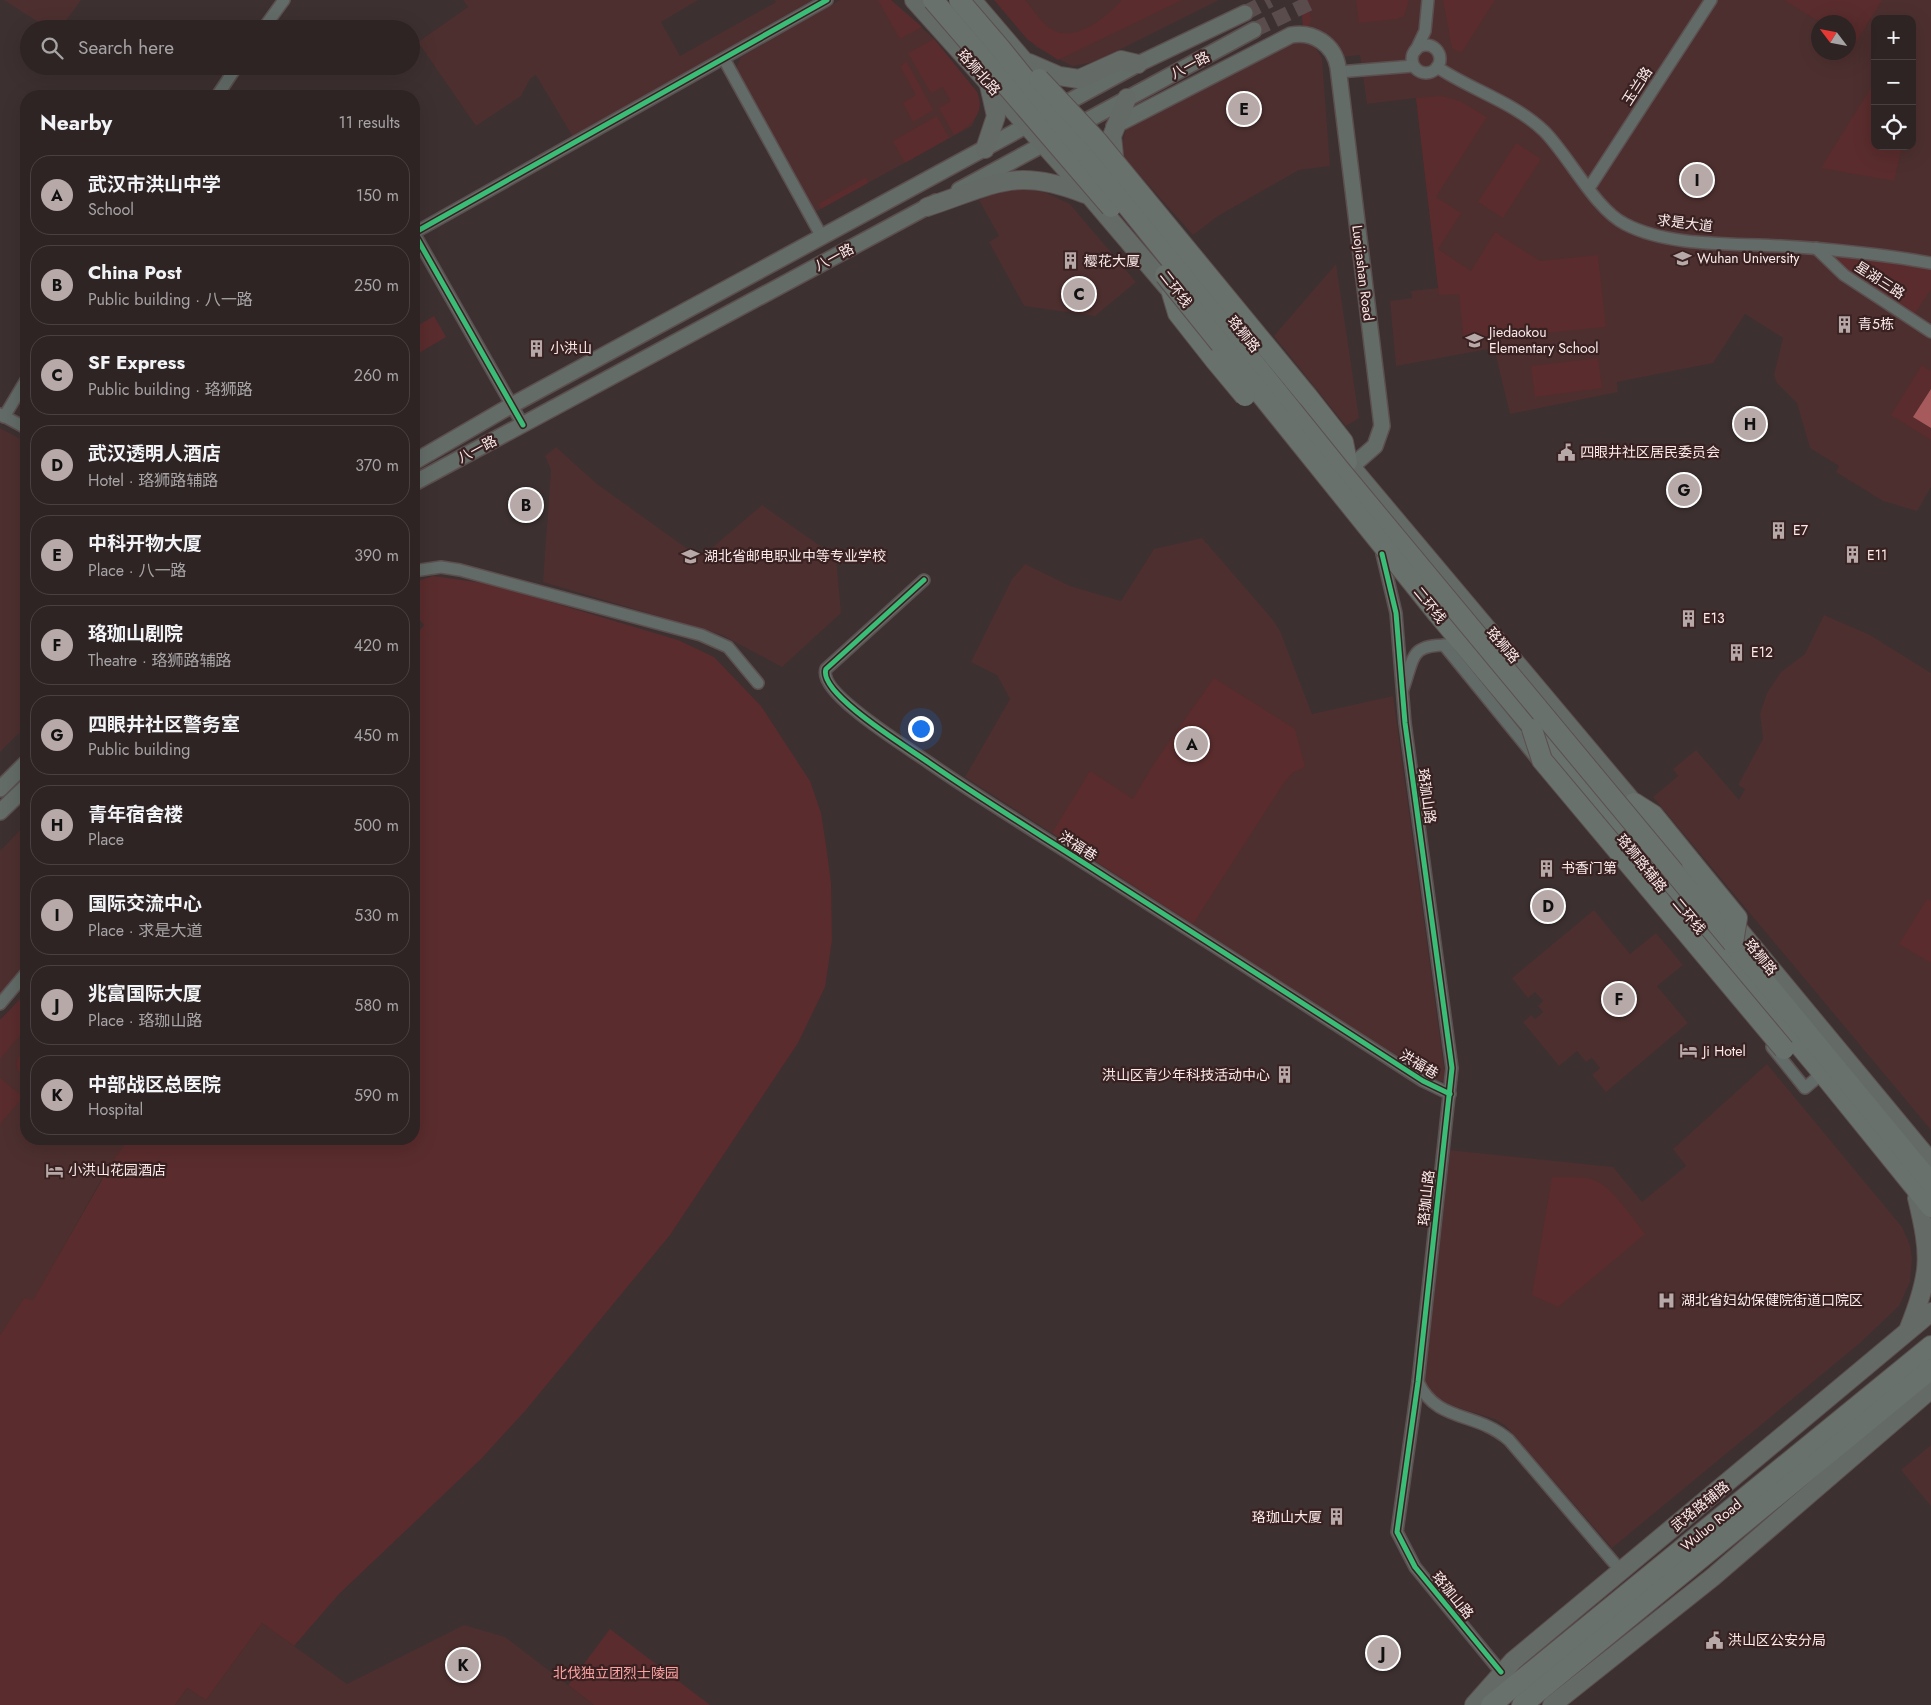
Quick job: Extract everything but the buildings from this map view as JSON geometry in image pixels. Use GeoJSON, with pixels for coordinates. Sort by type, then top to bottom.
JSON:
{"type":"FeatureCollection","features":[{"type":"Feature","properties":{"kind":"highway","name":"二环线"},"geometry":{"type":"LineString","coordinates":[[933,0],[1106,200],[1438,614],[1532,729],[1816,1065],[1924,1203]]}},
{"type":"Feature","properties":{"kind":"highway","name":"二环线"},"geometry":{"type":"LineString","coordinates":[[958,0],[1001,49],[1340,470],[1931,1183]]}},
{"type":"Feature","properties":{"kind":"highway"},"geometry":{"type":"LineString","coordinates":[[1001,49],[1024,64],[1093,136],[1344,442],[1349,465]]}},
{"type":"Feature","properties":{"kind":"highway"},"geometry":{"type":"LineString","coordinates":[[1172,293],[1178,314],[1215,360],[1409,594],[1438,614]]}},
{"type":"Feature","properties":{"kind":"highway"},"geometry":{"type":"LineString","coordinates":[[1532,729],[1542,760],[1784,1049],[1818,1077]]}},
{"type":"Feature","properties":{"kind":"highway"},"geometry":{"type":"LineString","coordinates":[[1634,803],[1653,815],[1737,918],[1733,943]]}},
{"type":"Feature","properties":{"kind":"highway","name":"Wuluo Road"},"geometry":{"type":"LineString","coordinates":[[1491,1705],[1931,1346]]}},
{"type":"Feature","properties":{"kind":"highway","name":"Wuluo Road"},"geometry":{"type":"LineString","coordinates":[[1522,1705],[1931,1369]]}},
{"type":"Feature","properties":{"kind":"main road","name":"珞狮北路"},"geometry":{"type":"LineString","coordinates":[[914,0],[1043,145]]}},
{"type":"Feature","properties":{"kind":"main road"},"geometry":{"type":"LineString","coordinates":[[972,0],[1026,62],[1077,126]]}},
{"type":"Feature","properties":{"kind":"main road","name":"八一路"},"geometry":{"type":"LineString","coordinates":[[420,459],[512,405],[1138,64],[1245,13]]}},
{"type":"Feature","properties":{"kind":"main road","name":"八一路"},"geometry":{"type":"LineString","coordinates":[[420,480],[1254,30]]}},
{"type":"Feature","properties":{"kind":"main road"},"geometry":{"type":"LineString","coordinates":[[1114,126],[1291,35],[1305,34],[1319,39],[1333,53],[1338,70]]}},
{"type":"Feature","properties":{"kind":"main road"},"geometry":{"type":"LineString","coordinates":[[1026,62],[1059,76],[1079,79],[1121,60],[1138,64]]}},
{"type":"Feature","properties":{"kind":"main road","name":"Luojiashan Road"},"geometry":{"type":"LineString","coordinates":[[1338,70],[1382,426],[1375,446],[1349,465]]}},
{"type":"Feature","properties":{"kind":"main road"},"geometry":{"type":"LineString","coordinates":[[985,148],[996,116],[988,82]]}},
{"type":"Feature","properties":{"kind":"main road"},"geometry":{"type":"LineString","coordinates":[[1117,174],[1112,147],[1114,126],[1127,98]]}},
{"type":"Feature","properties":{"kind":"main road","name":"珞狮路"},"geometry":{"type":"LineString","coordinates":[[1077,126],[1349,465],[1634,803],[1931,1162]]}},
{"type":"Feature","properties":{"kind":"main road"},"geometry":{"type":"LineString","coordinates":[[1043,145],[1090,196],[1172,293],[1382,554],[1450,645],[1818,1077],[1924,1203],[1931,1216]]}},
{"type":"Feature","properties":{"kind":"main road"},"geometry":{"type":"LineString","coordinates":[[927,207],[981,187],[1022,178],[1063,185],[1090,196]]}},
{"type":"Feature","properties":{"kind":"main road"},"geometry":{"type":"LineString","coordinates":[[0,789],[20,769]]}},
{"type":"Feature","properties":{"kind":"main road"},"geometry":{"type":"LineString","coordinates":[[0,812],[20,793]]}},
{"type":"Feature","properties":{"kind":"main road"},"geometry":{"type":"LineString","coordinates":[[1906,1334],[1924,1292],[1928,1268],[1929,1252],[1924,1203]]}},
{"type":"Feature","properties":{"kind":"main road","name":"武珞路辅路"},"geometry":{"type":"LineString","coordinates":[[1474,1705],[1502,1672],[1929,1315]]}},
{"type":"Feature","properties":{"kind":"main road"},"geometry":{"type":"LineString","coordinates":[[1552,1705],[1713,1577],[1931,1389]]}},
{"type":"Feature","properties":{"kind":"street"},"geometry":{"type":"LineString","coordinates":[[270,20],[284,0]]}},
{"type":"Feature","properties":{"kind":"street"},"geometry":{"type":"LineString","coordinates":[[420,230],[827,0]]}},
{"type":"Feature","properties":{"kind":"street"},"geometry":{"type":"LineString","coordinates":[[1425,31],[1429,46],[1435,49],[1439,56],[1437,68],[1426,73],[1418,71],[1414,58],[1425,31],[1428,0]]}},
{"type":"Feature","properties":{"kind":"street","name":"玉兰路"},"geometry":{"type":"LineString","coordinates":[[1589,188],[1711,0]]}},
{"type":"Feature","properties":{"kind":"street"},"geometry":{"type":"LineString","coordinates":[[1338,70],[1414,58],[1429,46]]}},
{"type":"Feature","properties":{"kind":"street"},"geometry":{"type":"LineString","coordinates":[[724,59],[822,237]]}},
{"type":"Feature","properties":{"kind":"street","name":"求是大道"},"geometry":{"type":"LineString","coordinates":[[1437,68],[1535,123],[1558,146],[1589,188],[1620,222],[1660,237],[1816,248],[1931,263]]}},
{"type":"Feature","properties":{"kind":"street"},"geometry":{"type":"LineString","coordinates":[[221,90],[231,75]]}},
{"type":"Feature","properties":{"kind":"street"},"geometry":{"type":"LineString","coordinates":[[420,244],[523,425]]}},
{"type":"Feature","properties":{"kind":"street","name":"星湖三路"},"geometry":{"type":"LineString","coordinates":[[1816,248],[1844,275],[1929,326]]}},
{"type":"Feature","properties":{"kind":"street"},"geometry":{"type":"LineString","coordinates":[[20,389],[2,415],[20,425]]}},
{"type":"Feature","properties":{"kind":"street"},"geometry":{"type":"LineString","coordinates":[[1382,554],[1396,613],[1402,694]]}},
{"type":"Feature","properties":{"kind":"street"},"geometry":{"type":"LineString","coordinates":[[420,570],[441,567],[460,570],[701,635],[728,647],[758,684]]}},
{"type":"Feature","properties":{"kind":"street","name":"洪福巷"},"geometry":{"type":"LineString","coordinates":[[924,580],[826,669],[827,683],[836,693],[870,721],[946,775],[1423,1081],[1450,1094]]}},
{"type":"Feature","properties":{"kind":"street","name":"珞珈山路"},"geometry":{"type":"LineString","coordinates":[[1450,645],[1428,645],[1419,650],[1402,694],[1451,1055],[1450,1094],[1418,1382],[1397,1532],[1415,1567],[1502,1672]]}},
{"type":"Feature","properties":{"kind":"street"},"geometry":{"type":"LineString","coordinates":[[0,1004],[20,980]]}},
{"type":"Feature","properties":{"kind":"street"},"geometry":{"type":"LineString","coordinates":[[1418,1382],[1426,1397],[1436,1407],[1490,1425],[1509,1440],[1621,1571]]}},
{"type":"Feature","properties":{"kind":"shaded area"},"geometry":{"type":"Polygon","coordinates":[[[4,0],[81,0],[67,20],[35,20],[4,0]]]}},
{"type":"Feature","properties":{"kind":"shaded area"},"geometry":{"type":"Polygon","coordinates":[[[463,0],[698,0],[661,22],[680,56],[776,2],[775,0],[812,0],[573,137],[536,75],[530,79],[521,96],[476,126],[420,45],[420,41],[468,7],[463,0]]]}},
{"type":"Feature","properties":{"kind":"shaded area"},"geometry":{"type":"Polygon","coordinates":[[[840,0],[891,0],[934,39],[979,97],[977,113],[972,126],[815,212],[736,69],[741,57],[840,0]]]}},
{"type":"Feature","properties":{"kind":"shaded area"},"geometry":{"type":"Polygon","coordinates":[[[994,0],[1219,0],[1095,62],[1072,66],[1036,47],[994,0]]]}},
{"type":"Feature","properties":{"kind":"shaded area","name":"Wuhan University"},"geometry":{"type":"Polygon","coordinates":[[[1301,0],[1931,0],[1931,487],[1917,511],[1883,501],[1836,472],[1839,466],[1810,448],[1797,403],[1777,383],[1774,375],[1783,338],[1745,314],[1713,363],[1617,382],[1618,392],[1510,414],[1494,348],[1396,366],[1390,301],[1412,298],[1411,291],[1438,288],[1416,98],[1367,104],[1360,55],[1341,57],[1318,31],[1303,27],[1301,0]]]}},
{"type":"Feature","properties":{"kind":"shaded area"},"geometry":{"type":"Polygon","coordinates":[[[1305,41],[1315,47],[1322,58],[1330,166],[1299,170],[1218,216],[1193,235],[1120,153],[1126,129],[1288,42],[1305,41]]]}},
{"type":"Feature","properties":{"kind":"shaded area"},"geometry":{"type":"Polygon","coordinates":[[[1010,187],[1044,192],[1070,204],[1136,282],[1095,316],[1024,306],[989,242],[999,236],[979,200],[1010,187]]]}},
{"type":"Feature","properties":{"kind":"shaded area"},"geometry":{"type":"Polygon","coordinates":[[[1336,264],[1359,418],[1346,426],[1274,336],[1336,264]]]}},
{"type":"Feature","properties":{"kind":"shaded area"},"geometry":{"type":"Polygon","coordinates":[[[1931,389],[1931,428],[1913,417],[1931,389]]]}},
{"type":"Feature","properties":{"kind":"shaded area"},"geometry":{"type":"Polygon","coordinates":[[[0,428],[20,439],[20,732],[0,752],[0,428]]]}},
{"type":"Feature","properties":{"kind":"shaded area","name":"湖北省邮电职业中等专业学校"},"geometry":{"type":"Polygon","coordinates":[[[556,447],[597,484],[696,555],[706,553],[762,505],[836,557],[841,613],[782,667],[722,635],[543,582],[551,470],[545,456],[556,447]]]}},
{"type":"Feature","properties":{"kind":"shaded area"},"geometry":{"type":"Polygon","coordinates":[[[1202,538],[1273,620],[1280,631],[1312,714],[1393,696],[1446,1082],[1431,1079],[965,777],[1010,699],[997,675],[971,662],[1012,579],[1025,564],[1070,586],[1121,601],[1154,549],[1202,538]]]}},
{"type":"Feature","properties":{"kind":"shaded area"},"geometry":{"type":"Polygon","coordinates":[[[1824,615],[1870,635],[1931,673],[1931,1130],[1653,797],[1678,776],[1673,769],[1696,750],[1739,800],[1745,789],[1738,785],[1763,739],[1760,714],[1767,693],[1781,672],[1805,654],[1824,615]]]}},
{"type":"Feature","properties":{"kind":"shaded area"},"geometry":{"type":"Polygon","coordinates":[[[20,830],[20,972],[0,995],[0,851],[20,830]]]}},
{"type":"Feature","properties":{"kind":"shaded area"},"geometry":{"type":"Polygon","coordinates":[[[1594,910],[1630,954],[1656,933],[1683,965],[1657,986],[1688,1023],[1606,1092],[1592,1075],[1600,1068],[1592,1058],[1586,1062],[1577,1051],[1559,1066],[1523,1022],[1531,1015],[1535,1019],[1543,1012],[1538,1006],[1543,1001],[1535,992],[1528,998],[1512,978],[1594,910]]]}},
{"type":"Feature","properties":{"kind":"shaded area","name":"小洪山花园酒店"},"geometry":{"type":"Polygon","coordinates":[[[20,999],[20,1145],[125,1145],[101,1180],[33,1301],[24,1299],[0,1335],[0,1020],[20,999]]]}},
{"type":"Feature","properties":{"kind":"shaded area","name":"湖北省妇幼保健院街道口院区"},"geometry":{"type":"Polygon","coordinates":[[[1767,1064],[1902,1227],[1910,1245],[1912,1258],[1910,1282],[1899,1306],[1860,1343],[1612,1548],[1506,1426],[1495,1419],[1446,1404],[1434,1398],[1424,1382],[1448,1150],[1613,1167],[1642,1202],[1686,1166],[1673,1149],[1767,1064]]]}},
{"type":"Feature","properties":{"kind":"shaded area"},"geometry":{"type":"Polygon","coordinates":[[[1931,1445],[1931,1506],[1901,1470],[1931,1445]]]}},
{"type":"Feature","properties":{"kind":"shaded area"},"geometry":{"type":"Polygon","coordinates":[[[262,1623],[347,1684],[464,1625],[505,1637],[594,1705],[175,1705],[187,1688],[206,1700],[262,1623]]]}},
{"type":"Feature","properties":{"kind":"green space"},"geometry":{"type":"Polygon","coordinates":[[[878,0],[891,0],[922,27],[900,39],[878,0]]]}},
{"type":"Feature","properties":{"kind":"green space"},"geometry":{"type":"Polygon","coordinates":[[[994,0],[1025,0],[1040,20],[1051,29],[1061,33],[1070,33],[1090,27],[1108,14],[1122,0],[1182,0],[1058,60],[1028,40],[994,0]]]}},
{"type":"Feature","properties":{"kind":"green space"},"geometry":{"type":"Polygon","coordinates":[[[1301,0],[1309,0],[1311,21],[1308,27],[1303,27],[1301,0]]]}},
{"type":"Feature","properties":{"kind":"green space"},"geometry":{"type":"Polygon","coordinates":[[[1356,0],[1409,0],[1404,16],[1397,19],[1359,23],[1356,0]]]}},
{"type":"Feature","properties":{"kind":"green space"},"geometry":{"type":"Polygon","coordinates":[[[1443,0],[1495,0],[1461,53],[1452,48],[1443,0]]]}},
{"type":"Feature","properties":{"kind":"green space"},"geometry":{"type":"Polygon","coordinates":[[[1784,0],[1882,0],[1856,42],[1856,15],[1811,16],[1784,0]]]}},
{"type":"Feature","properties":{"kind":"green space"},"geometry":{"type":"Polygon","coordinates":[[[934,39],[977,92],[979,100],[980,106],[975,118],[954,135],[939,108],[951,101],[943,87],[931,93],[908,53],[934,39]]]}},
{"type":"Feature","properties":{"kind":"green space"},"geometry":{"type":"Polygon","coordinates":[[[907,62],[933,110],[913,122],[903,103],[916,95],[900,66],[907,62]]]}},
{"type":"Feature","properties":{"kind":"green space"},"geometry":{"type":"Polygon","coordinates":[[[1871,88],[1871,150],[1901,150],[1894,181],[1821,168],[1871,88]]]}},
{"type":"Feature","properties":{"kind":"green space"},"geometry":{"type":"Polygon","coordinates":[[[1442,96],[1460,101],[1487,117],[1436,197],[1461,213],[1438,249],[1471,271],[1495,232],[1540,261],[1598,255],[1606,327],[1464,341],[1459,294],[1439,295],[1416,98],[1442,96]]]}},
{"type":"Feature","properties":{"kind":"green space"},"geometry":{"type":"Polygon","coordinates":[[[937,116],[949,138],[905,163],[893,141],[937,116]]]}},
{"type":"Feature","properties":{"kind":"green space"},"geometry":{"type":"Polygon","coordinates":[[[1516,143],[1541,159],[1503,218],[1478,202],[1516,143]]]}},
{"type":"Feature","properties":{"kind":"green space"},"geometry":{"type":"Polygon","coordinates":[[[866,177],[868,183],[821,209],[818,204],[866,177]]]}},
{"type":"Feature","properties":{"kind":"green space"},"geometry":{"type":"Polygon","coordinates":[[[1826,252],[1931,266],[1931,289],[1914,315],[1847,272],[1826,252]]]}},
{"type":"Feature","properties":{"kind":"green space"},"geometry":{"type":"Polygon","coordinates":[[[434,316],[446,337],[420,352],[420,324],[434,316]]]}},
{"type":"Feature","properties":{"kind":"green space"},"geometry":{"type":"Polygon","coordinates":[[[1598,358],[1602,388],[1535,397],[1531,366],[1598,358]]]}},
{"type":"Feature","properties":{"kind":"green space"},"geometry":{"type":"Polygon","coordinates":[[[1922,365],[1931,371],[1931,440],[1891,415],[1922,365]]]}},
{"type":"Feature","properties":{"kind":"green space"},"geometry":{"type":"Polygon","coordinates":[[[433,576],[490,584],[678,640],[714,657],[761,706],[810,781],[821,813],[831,883],[832,940],[825,987],[798,1043],[670,1235],[525,1411],[481,1459],[339,1594],[294,1646],[262,1623],[206,1700],[187,1688],[175,1705],[0,1705],[0,1335],[24,1298],[33,1300],[114,1159],[124,1145],[420,1145],[420,630],[424,625],[420,620],[420,580],[433,576]]]}},
{"type":"Feature","properties":{"kind":"green space"},"geometry":{"type":"Polygon","coordinates":[[[1214,678],[1295,729],[1305,767],[1292,773],[1283,784],[1193,924],[1052,833],[1090,771],[1133,799],[1155,762],[1214,678]]]}},
{"type":"Feature","properties":{"kind":"green space"},"geometry":{"type":"Polygon","coordinates":[[[1927,899],[1931,901],[1931,963],[1899,944],[1927,899]]]}},
{"type":"Feature","properties":{"kind":"green space"},"geometry":{"type":"Polygon","coordinates":[[[20,999],[20,1035],[0,1059],[0,1020],[20,999]]]}},
{"type":"Feature","properties":{"kind":"green space"},"geometry":{"type":"Polygon","coordinates":[[[20,1056],[20,1072],[16,1064],[20,1056]]]}},
{"type":"Feature","properties":{"kind":"green space"},"geometry":{"type":"Polygon","coordinates":[[[0,1078],[20,1095],[20,1101],[0,1124],[0,1078]]]}},
{"type":"Feature","properties":{"kind":"green space"},"geometry":{"type":"Polygon","coordinates":[[[1552,1177],[1582,1178],[1598,1182],[1621,1202],[1645,1234],[1558,1307],[1532,1295],[1552,1177]]]}},
{"type":"Feature","properties":{"kind":"green space","name":"北伐独立团烈士陵园"},"geometry":{"type":"Polygon","coordinates":[[[610,1629],[710,1705],[594,1705],[568,1685],[610,1629]]]}},
{"type":"Feature","properties":{"kind":"tunnel"},"geometry":{"type":"LineString","coordinates":[[1245,13],[1270,0]]}},
{"type":"Feature","properties":{"kind":"tunnel"},"geometry":{"type":"LineString","coordinates":[[1254,30],[1316,0]]}},
{"type":"Feature","properties":{"kind":"cycle path"},"geometry":{"type":"LineString","coordinates":[[420,230],[827,0]]}},
{"type":"Feature","properties":{"kind":"cycle path"},"geometry":{"type":"LineString","coordinates":[[420,244],[523,425]]}},
{"type":"Feature","properties":{"kind":"cycle path"},"geometry":{"type":"LineString","coordinates":[[1382,554],[1396,613],[1405,723],[1452,1068],[1418,1382],[1397,1532],[1415,1567],[1501,1672]]}},
{"type":"Feature","properties":{"kind":"cycle path"},"geometry":{"type":"LineString","coordinates":[[924,580],[826,669],[827,679],[836,692],[850,706],[885,733],[995,807],[1423,1081],[1450,1094]]}},
{"type":"Feature","properties":{"kind":"place","name":"中科开物大厦"},"geometry":{"type":"Point","coordinates":[1244,109]}},
{"type":"Feature","properties":{"kind":"place","name":"国际交流中心"},"geometry":{"type":"Point","coordinates":[1697,180]}},
{"type":"Feature","properties":{"kind":"place","name":"Wuhan University"},"geometry":{"type":"Point","coordinates":[1683,258]}},
{"type":"Feature","properties":{"kind":"place","name":"樱花大厦"},"geometry":{"type":"Point","coordinates":[1070,261]}},
{"type":"Feature","properties":{"kind":"place","name":"SF Express"},"geometry":{"type":"Point","coordinates":[1079,294]}},
{"type":"Feature","properties":{"kind":"place","name":"青5栋"},"geometry":{"type":"Point","coordinates":[1844,324]}},
{"type":"Feature","properties":{"kind":"place","name":"Jiedaokou Elementary School"},"geometry":{"type":"Point","coordinates":[1475,340]}},
{"type":"Feature","properties":{"kind":"place","name":"小洪山"},"geometry":{"type":"Point","coordinates":[536,348]}},
{"type":"Feature","properties":{"kind":"place","name":"青年宿舍楼"},"geometry":{"type":"Point","coordinates":[1750,424]}},
{"type":"Feature","properties":{"kind":"place","name":"四眼井社区居民委员会"},"geometry":{"type":"Point","coordinates":[1566,452]}},
{"type":"Feature","properties":{"kind":"place","name":"四眼井社区警务室"},"geometry":{"type":"Point","coordinates":[1684,490]}},
{"type":"Feature","properties":{"kind":"place","name":"China Post"},"geometry":{"type":"Point","coordinates":[526,505]}},
{"type":"Feature","properties":{"kind":"place","name":"E7"},"geometry":{"type":"Point","coordinates":[1779,530]}},
{"type":"Feature","properties":{"kind":"place","name":"E11"},"geometry":{"type":"Point","coordinates":[1853,555]}},
{"type":"Feature","properties":{"kind":"place","name":"湖北省邮电职业中等专业学校"},"geometry":{"type":"Point","coordinates":[690,556]}},
{"type":"Feature","properties":{"kind":"place","name":"E13"},"geometry":{"type":"Point","coordinates":[1689,618]}},
{"type":"Feature","properties":{"kind":"place","name":"E12"},"geometry":{"type":"Point","coordinates":[1737,652]}},
{"type":"Feature","properties":{"kind":"place","name":"武汉市洪山中学"},"geometry":{"type":"Point","coordinates":[1192,744]}},
{"type":"Feature","properties":{"kind":"place","name":"书香门第"},"geometry":{"type":"Point","coordinates":[1547,868]}},
{"type":"Feature","properties":{"kind":"place","name":"武汉透明人酒店"},"geometry":{"type":"Point","coordinates":[1548,906]}},
{"type":"Feature","properties":{"kind":"place","name":"珞珈山剧院"},"geometry":{"type":"Point","coordinates":[1619,999]}},
{"type":"Feature","properties":{"kind":"place","name":"Ji Hotel"},"geometry":{"type":"Point","coordinates":[1689,1051]}},
{"type":"Feature","properties":{"kind":"place","name":"洪山区青少年科技活动中心"},"geometry":{"type":"Point","coordinates":[1284,1075]}},
{"type":"Feature","properties":{"kind":"place","name":"小洪山花园酒店"},"geometry":{"type":"Point","coordinates":[54,1170]}},
{"type":"Feature","properties":{"kind":"place","name":"湖北省妇幼保健院街道口院区"},"geometry":{"type":"Point","coordinates":[1667,1300]}},
{"type":"Feature","properties":{"kind":"place","name":"珞珈山大厦"},"geometry":{"type":"Point","coordinates":[1336,1517]}},
{"type":"Feature","properties":{"kind":"place","name":"洪山区公安分局"},"geometry":{"type":"Point","coordinates":[1714,1640]}},
{"type":"Feature","properties":{"kind":"place","name":"兆富国际大厦"},"geometry":{"type":"Point","coordinates":[1383,1653]}},
{"type":"Feature","properties":{"kind":"place","name":"中部战区总医院"},"geometry":{"type":"Point","coordinates":[463,1665]}}]}
